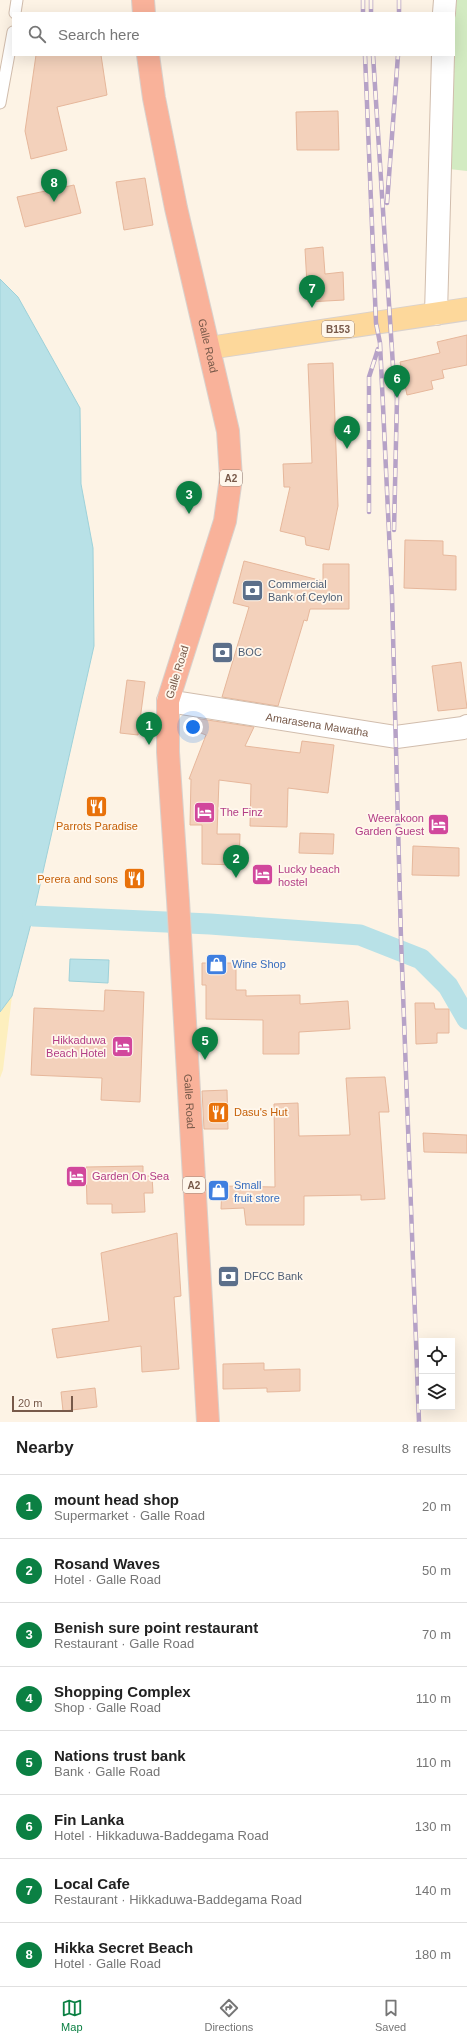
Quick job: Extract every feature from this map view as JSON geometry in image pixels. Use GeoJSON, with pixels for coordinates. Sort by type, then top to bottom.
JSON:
{"type":"FeatureCollection","features":[{"type":"Feature","properties":{"kind":"highway"},"geometry":{"type":"LineString","coordinates":[[143,0],[144,12]]}},
{"type":"Feature","properties":{"kind":"highway","name":"Galle Road"},"geometry":{"type":"LineString","coordinates":[[148,56],[154,98],[172,186],[228,431],[231,478],[225,521],[168,701],[168,752],[181,947],[208,1422]]}},
{"type":"Feature","properties":{"kind":"main road","name":"B153"},"geometry":{"type":"LineString","coordinates":[[209,348],[467,309]]}},
{"type":"Feature","properties":{"kind":"street"},"geometry":{"type":"LineString","coordinates":[[444,12],[445,0]]}},
{"type":"Feature","properties":{"kind":"street"},"geometry":{"type":"LineString","coordinates":[[436,314],[443,56]]}},
{"type":"Feature","properties":{"kind":"street","name":"Amarasena Mawatha"},"geometry":{"type":"LineString","coordinates":[[168,701],[396,737],[466,731]]}},
{"type":"Feature","properties":{"kind":"lane"},"geometry":{"type":"LineString","coordinates":[[16,12],[17,0]]}},
{"type":"Feature","properties":{"kind":"lane"},"geometry":{"type":"LineString","coordinates":[[0,103],[12,37]]}},
{"type":"Feature","properties":{"kind":"green space"},"geometry":{"type":"Polygon","coordinates":[[[454,0],[467,0],[467,171],[449,169],[452,56],[455,56],[454,0]]]}},
{"type":"Feature","properties":{"kind":"sand"},"geometry":{"type":"Polygon","coordinates":[[[12,996],[3,1070],[0,1078],[0,1012],[12,996]]]}},
{"type":"Feature","properties":{"kind":"water"},"geometry":{"type":"Polygon","coordinates":[[[0,279],[18,297],[80,408],[81,484],[93,548],[94,646],[33,916],[12,996],[0,1012],[0,279]]]}},
{"type":"Feature","properties":{"kind":"water"},"geometry":{"type":"Polygon","coordinates":[[[70,959],[109,960],[108,983],[69,981],[70,959]]]}},
{"type":"Feature","properties":{"kind":"building"},"geometry":{"type":"Polygon","coordinates":[[[36,56],[101,56],[107,95],[57,107],[67,150],[31,159],[25,131],[36,56]]]}},
{"type":"Feature","properties":{"kind":"building"},"geometry":{"type":"Polygon","coordinates":[[[338,111],[339,150],[297,150],[296,112],[338,111]]]}},
{"type":"Feature","properties":{"kind":"building"},"geometry":{"type":"Polygon","coordinates":[[[145,178],[153,225],[124,230],[116,182],[145,178]]]}},
{"type":"Feature","properties":{"kind":"building"},"geometry":{"type":"Polygon","coordinates":[[[74,185],[81,213],[25,227],[17,197],[74,185]]]}},
{"type":"Feature","properties":{"kind":"building"},"geometry":{"type":"Polygon","coordinates":[[[323,247],[325,274],[343,272],[344,300],[308,302],[305,249],[323,247]]]}},
{"type":"Feature","properties":{"kind":"building"},"geometry":{"type":"Polygon","coordinates":[[[467,335],[467,365],[442,370],[444,378],[431,381],[433,389],[407,395],[400,362],[440,353],[437,342],[467,335]]]}},
{"type":"Feature","properties":{"kind":"building"},"geometry":{"type":"Polygon","coordinates":[[[333,363],[338,506],[329,550],[306,545],[305,537],[280,531],[290,487],[284,487],[283,464],[312,463],[308,364],[333,363]]]}},
{"type":"Feature","properties":{"kind":"building"},"geometry":{"type":"Polygon","coordinates":[[[405,540],[443,541],[443,555],[456,556],[456,590],[404,588],[405,540]]]}},
{"type":"Feature","properties":{"kind":"building"},"geometry":{"type":"Polygon","coordinates":[[[244,561],[323,581],[323,564],[349,564],[349,609],[310,609],[307,621],[304,620],[278,706],[222,697],[249,607],[233,603],[244,561]]]}},
{"type":"Feature","properties":{"kind":"building"},"geometry":{"type":"Polygon","coordinates":[[[461,662],[467,708],[438,711],[432,666],[461,662]]]}},
{"type":"Feature","properties":{"kind":"building"},"geometry":{"type":"Polygon","coordinates":[[[127,680],[145,682],[138,735],[120,733],[127,680]]]}},
{"type":"Feature","properties":{"kind":"building"},"geometry":{"type":"Polygon","coordinates":[[[194,718],[254,727],[245,746],[300,753],[302,741],[334,745],[328,793],[288,788],[287,827],[250,826],[251,784],[219,780],[217,834],[240,834],[239,865],[202,864],[202,825],[190,825],[191,779],[189,779],[206,735],[190,729],[194,718]]]}},
{"type":"Feature","properties":{"kind":"building"},"geometry":{"type":"Polygon","coordinates":[[[300,833],[334,834],[333,854],[299,853],[300,833]]]}},
{"type":"Feature","properties":{"kind":"building"},"geometry":{"type":"Polygon","coordinates":[[[413,846],[459,848],[459,876],[412,875],[413,846]]]}},
{"type":"Feature","properties":{"kind":"building"},"geometry":{"type":"Polygon","coordinates":[[[202,963],[236,963],[236,990],[246,990],[246,996],[300,995],[300,1004],[348,1001],[350,1029],[299,1032],[299,1054],[263,1054],[263,1020],[206,1019],[206,985],[202,985],[202,963]]]}},
{"type":"Feature","properties":{"kind":"building"},"geometry":{"type":"Polygon","coordinates":[[[105,990],[144,992],[140,1102],[101,1100],[102,1078],[31,1075],[34,1008],[104,1011],[105,990]]]}},
{"type":"Feature","properties":{"kind":"building"},"geometry":{"type":"Polygon","coordinates":[[[415,1003],[434,1003],[435,1009],[449,1009],[449,1033],[437,1033],[437,1043],[416,1044],[415,1003]]]}},
{"type":"Feature","properties":{"kind":"building"},"geometry":{"type":"Polygon","coordinates":[[[385,1077],[389,1112],[379,1112],[385,1199],[361,1200],[361,1195],[304,1196],[304,1225],[246,1225],[244,1208],[221,1209],[222,1186],[275,1187],[274,1104],[298,1103],[299,1136],[350,1135],[346,1078],[385,1077]]]}},
{"type":"Feature","properties":{"kind":"building"},"geometry":{"type":"Polygon","coordinates":[[[227,1090],[228,1129],[204,1129],[202,1091],[227,1090]]]}},
{"type":"Feature","properties":{"kind":"building"},"geometry":{"type":"Polygon","coordinates":[[[423,1133],[467,1135],[467,1153],[424,1152],[423,1133]]]}},
{"type":"Feature","properties":{"kind":"building"},"geometry":{"type":"Polygon","coordinates":[[[143,1166],[143,1176],[152,1176],[153,1193],[144,1193],[145,1212],[112,1213],[112,1204],[87,1204],[86,1167],[143,1166]]]}},
{"type":"Feature","properties":{"kind":"building"},"geometry":{"type":"Polygon","coordinates":[[[177,1233],[181,1296],[174,1297],[179,1369],[142,1372],[141,1346],[57,1358],[52,1329],[109,1321],[101,1253],[177,1233]]]}},
{"type":"Feature","properties":{"kind":"building"},"geometry":{"type":"Polygon","coordinates":[[[264,1363],[264,1370],[300,1369],[300,1391],[267,1392],[267,1388],[223,1389],[223,1364],[264,1363]]]}},
{"type":"Feature","properties":{"kind":"building"},"geometry":{"type":"Polygon","coordinates":[[[95,1388],[97,1407],[63,1411],[61,1392],[95,1388]]]}},
{"type":"Feature","properties":{"kind":"waterway"},"geometry":{"type":"LineString","coordinates":[[33,916],[210,924],[360,935],[421,959],[448,986],[467,1019]]}},
{"type":"Feature","properties":{"kind":"railway"},"geometry":{"type":"LineString","coordinates":[[363,0],[363,12]]}},
{"type":"Feature","properties":{"kind":"railway"},"geometry":{"type":"LineString","coordinates":[[371,0],[371,12]]}},
{"type":"Feature","properties":{"kind":"railway"},"geometry":{"type":"LineString","coordinates":[[399,0],[399,12]]}},
{"type":"Feature","properties":{"kind":"railway"},"geometry":{"type":"LineString","coordinates":[[365,56],[376,323],[380,343],[392,596],[401,939],[419,1422]]}},
{"type":"Feature","properties":{"kind":"railway"},"geometry":{"type":"LineString","coordinates":[[373,56],[393,366],[397,398],[394,530]]}},
{"type":"Feature","properties":{"kind":"railway"},"geometry":{"type":"LineString","coordinates":[[387,203],[398,56]]}},
{"type":"Feature","properties":{"kind":"railway"},"geometry":{"type":"LineString","coordinates":[[369,512],[369,377],[378,349]]}},
{"type":"Feature","properties":{"kind":"place","name":"Hikka Secret Beach"},"geometry":{"type":"Point","coordinates":[54,202]}},
{"type":"Feature","properties":{"kind":"place","name":"Local Cafe"},"geometry":{"type":"Point","coordinates":[312,308]}},
{"type":"Feature","properties":{"kind":"place","name":"Fin Lanka"},"geometry":{"type":"Point","coordinates":[397,398]}},
{"type":"Feature","properties":{"kind":"place","name":"Shopping Complex"},"geometry":{"type":"Point","coordinates":[347,449]}},
{"type":"Feature","properties":{"kind":"place","name":"Benish sure point restaurant"},"geometry":{"type":"Point","coordinates":[189,514]}},
{"type":"Feature","properties":{"kind":"place","name":"Commercial Bank of Ceylon"},"geometry":{"type":"Point","coordinates":[253,590]}},
{"type":"Feature","properties":{"kind":"place","name":"BOC"},"geometry":{"type":"Point","coordinates":[223,652]}},
{"type":"Feature","properties":{"kind":"place","name":"mount head shop"},"geometry":{"type":"Point","coordinates":[149,745]}},
{"type":"Feature","properties":{"kind":"place","name":"Parrots Paradise"},"geometry":{"type":"Point","coordinates":[97,806]}},
{"type":"Feature","properties":{"kind":"place","name":"The Finz"},"geometry":{"type":"Point","coordinates":[204,812]}},
{"type":"Feature","properties":{"kind":"place","name":"Weerakoon Garden Guest"},"geometry":{"type":"Point","coordinates":[439,824]}},
{"type":"Feature","properties":{"kind":"place","name":"Lucky beach hostel"},"geometry":{"type":"Point","coordinates":[263,875]}},
{"type":"Feature","properties":{"kind":"place","name":"Rosand Waves"},"geometry":{"type":"Point","coordinates":[236,878]}},
{"type":"Feature","properties":{"kind":"place","name":"Perera and sons"},"geometry":{"type":"Point","coordinates":[134,879]}},
{"type":"Feature","properties":{"kind":"place","name":"Wine Shop"},"geometry":{"type":"Point","coordinates":[217,964]}},
{"type":"Feature","properties":{"kind":"place","name":"Hikkaduwa Beach Hotel"},"geometry":{"type":"Point","coordinates":[122,1046]}},
{"type":"Feature","properties":{"kind":"place","name":"Nations trust bank"},"geometry":{"type":"Point","coordinates":[205,1060]}},
{"type":"Feature","properties":{"kind":"place","name":"Dasu's Hut"},"geometry":{"type":"Point","coordinates":[218,1112]}},
{"type":"Feature","properties":{"kind":"place","name":"Garden On Sea"},"geometry":{"type":"Point","coordinates":[77,1176]}},
{"type":"Feature","properties":{"kind":"place","name":"Small fruit store"},"geometry":{"type":"Point","coordinates":[218,1191]}},
{"type":"Feature","properties":{"kind":"place","name":"DFCC Bank"},"geometry":{"type":"Point","coordinates":[228,1276]}}]}
